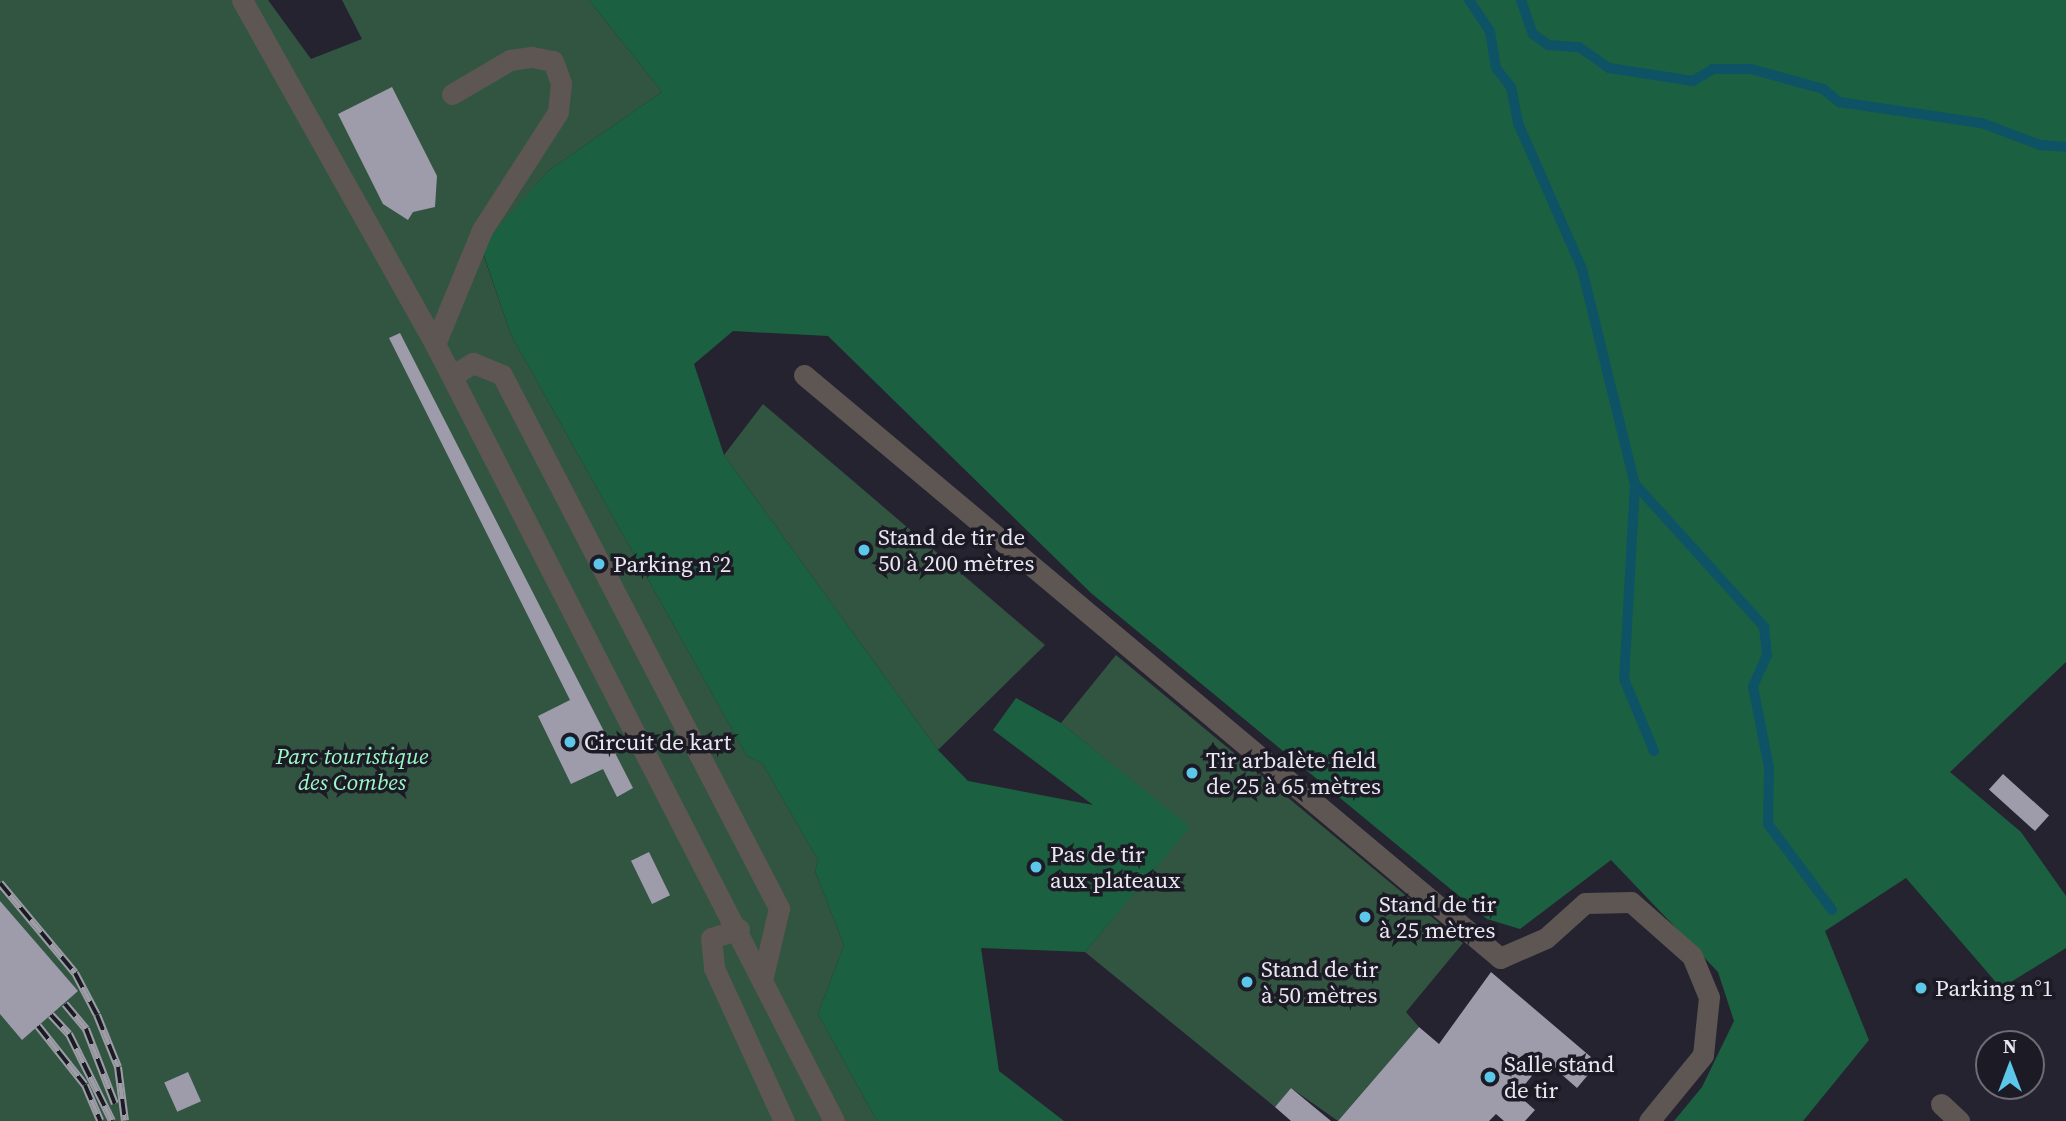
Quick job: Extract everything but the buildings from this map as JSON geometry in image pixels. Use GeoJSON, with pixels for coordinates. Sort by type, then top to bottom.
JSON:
{"type":"FeatureCollection","features":[{"type":"Feature","properties":{"kind":"lane"},"geometry":{"type":"LineString","coordinates":[[242,0],[452,376],[739,929],[834,1121]]}},
{"type":"Feature","properties":{"kind":"lane"},"geometry":{"type":"LineString","coordinates":[[435,344],[482,230],[558,112],[561,83],[552,61],[533,57],[510,60],[452,94]]}},
{"type":"Feature","properties":{"kind":"lane"},"geometry":{"type":"LineString","coordinates":[[452,376],[473,363],[502,375],[779,908],[763,976]]}},
{"type":"Feature","properties":{"kind":"lane"},"geometry":{"type":"LineString","coordinates":[[804,375],[1500,958],[1546,939],[1585,903],[1631,902],[1692,956],[1709,996],[1703,1055],[1649,1121]]}},
{"type":"Feature","properties":{"kind":"lane"},"geometry":{"type":"LineString","coordinates":[[739,929],[711,939],[714,968],[784,1121]]}},
{"type":"Feature","properties":{"kind":"lane"},"geometry":{"type":"LineString","coordinates":[[1941,1104],[1959,1121]]}},
{"type":"Feature","properties":{"kind":"green space","name":"Parc touristique des Combes"},"geometry":{"type":"Polygon","coordinates":[[[0,0],[268,0],[311,59],[362,39],[342,0],[589,0],[662,92],[548,171],[481,248],[511,335],[747,756],[762,763],[818,860],[815,871],[844,945],[818,1014],[877,1121],[0,1121],[0,0]]]}},
{"type":"Feature","properties":{"kind":"green space"},"geometry":{"type":"Polygon","coordinates":[[[589,0],[2066,0],[2066,662],[1950,772],[2021,832],[2066,896],[2066,948],[2001,988],[1906,878],[1825,931],[1869,1040],[1803,1121],[1674,1121],[1702,1087],[1734,1021],[1718,972],[1611,860],[1520,929],[1487,919],[1091,593],[828,336],[733,331],[694,364],[724,455],[938,750],[968,781],[1093,805],[993,730],[1016,698],[1061,723],[1190,827],[1085,952],[981,948],[999,1071],[1064,1121],[877,1121],[818,1014],[844,945],[815,871],[818,860],[762,763],[747,756],[511,335],[481,247],[548,171],[662,92],[589,0]]]}},
{"type":"Feature","properties":{"kind":"green space","name":"Stand de tir de 50 à 200 mètres"},"geometry":{"type":"Polygon","coordinates":[[[763,404],[1045,645],[938,750],[724,455],[763,404]]]}},
{"type":"Feature","properties":{"kind":"green space"},"geometry":{"type":"Polygon","coordinates":[[[1116,655],[1463,943],[1406,1012],[1419,1027],[1338,1121],[1291,1088],[1275,1107],[1085,952],[1189,827],[1061,723],[1116,655]]]}},
{"type":"Feature","properties":{"kind":"waterway"},"geometry":{"type":"LineString","coordinates":[[1469,0],[1490,31],[1496,68],[1511,87],[1518,123],[1582,269],[1635,484],[1624,679],[1654,751]]}},
{"type":"Feature","properties":{"kind":"waterway"},"geometry":{"type":"LineString","coordinates":[[1521,0],[1533,34],[1548,45],[1579,47],[1609,68],[1693,81],[1713,69],[1751,69],[1823,89],[1839,102],[1982,123],[2040,145],[2066,147]]}},
{"type":"Feature","properties":{"kind":"waterway"},"geometry":{"type":"LineString","coordinates":[[1635,484],[1764,627],[1767,655],[1753,687],[1769,768],[1768,824],[1832,910]]}},
{"type":"Feature","properties":{"kind":"railway"},"geometry":{"type":"LineString","coordinates":[[0,883],[75,973],[97,1015],[118,1067],[125,1121]]}},
{"type":"Feature","properties":{"kind":"railway"},"geometry":{"type":"LineString","coordinates":[[65,1004],[86,1029],[115,1104]]}},
{"type":"Feature","properties":{"kind":"railway"},"geometry":{"type":"LineString","coordinates":[[51,1015],[69,1034],[112,1121]]}},
{"type":"Feature","properties":{"kind":"railway"},"geometry":{"type":"LineString","coordinates":[[38,1026],[85,1085],[100,1121]]}},
{"type":"Feature","properties":{"kind":"place","name":"Stand de tir de 50 à 200 mètres"},"geometry":{"type":"Point","coordinates":[864,550]}},
{"type":"Feature","properties":{"kind":"place","name":"Parking n°2"},"geometry":{"type":"Point","coordinates":[599,564]}},
{"type":"Feature","properties":{"kind":"place","name":"Circuit de kart"},"geometry":{"type":"Point","coordinates":[570,742]}},
{"type":"Feature","properties":{"kind":"place","name":"Tir arbalète field de 25 à 65 mètres"},"geometry":{"type":"Point","coordinates":[1192,773]}},
{"type":"Feature","properties":{"kind":"place","name":"Pas de tir aux plateaux"},"geometry":{"type":"Point","coordinates":[1036,867]}},
{"type":"Feature","properties":{"kind":"place","name":"Stand de tir à 25 mètres"},"geometry":{"type":"Point","coordinates":[1365,917]}},
{"type":"Feature","properties":{"kind":"place","name":"Stand de tir à 50 mètres"},"geometry":{"type":"Point","coordinates":[1247,982]}},
{"type":"Feature","properties":{"kind":"place","name":"Parking n°1"},"geometry":{"type":"Point","coordinates":[1921,988]}},
{"type":"Feature","properties":{"kind":"place","name":"Salle stand de tir"},"geometry":{"type":"Point","coordinates":[1490,1077]}}]}
